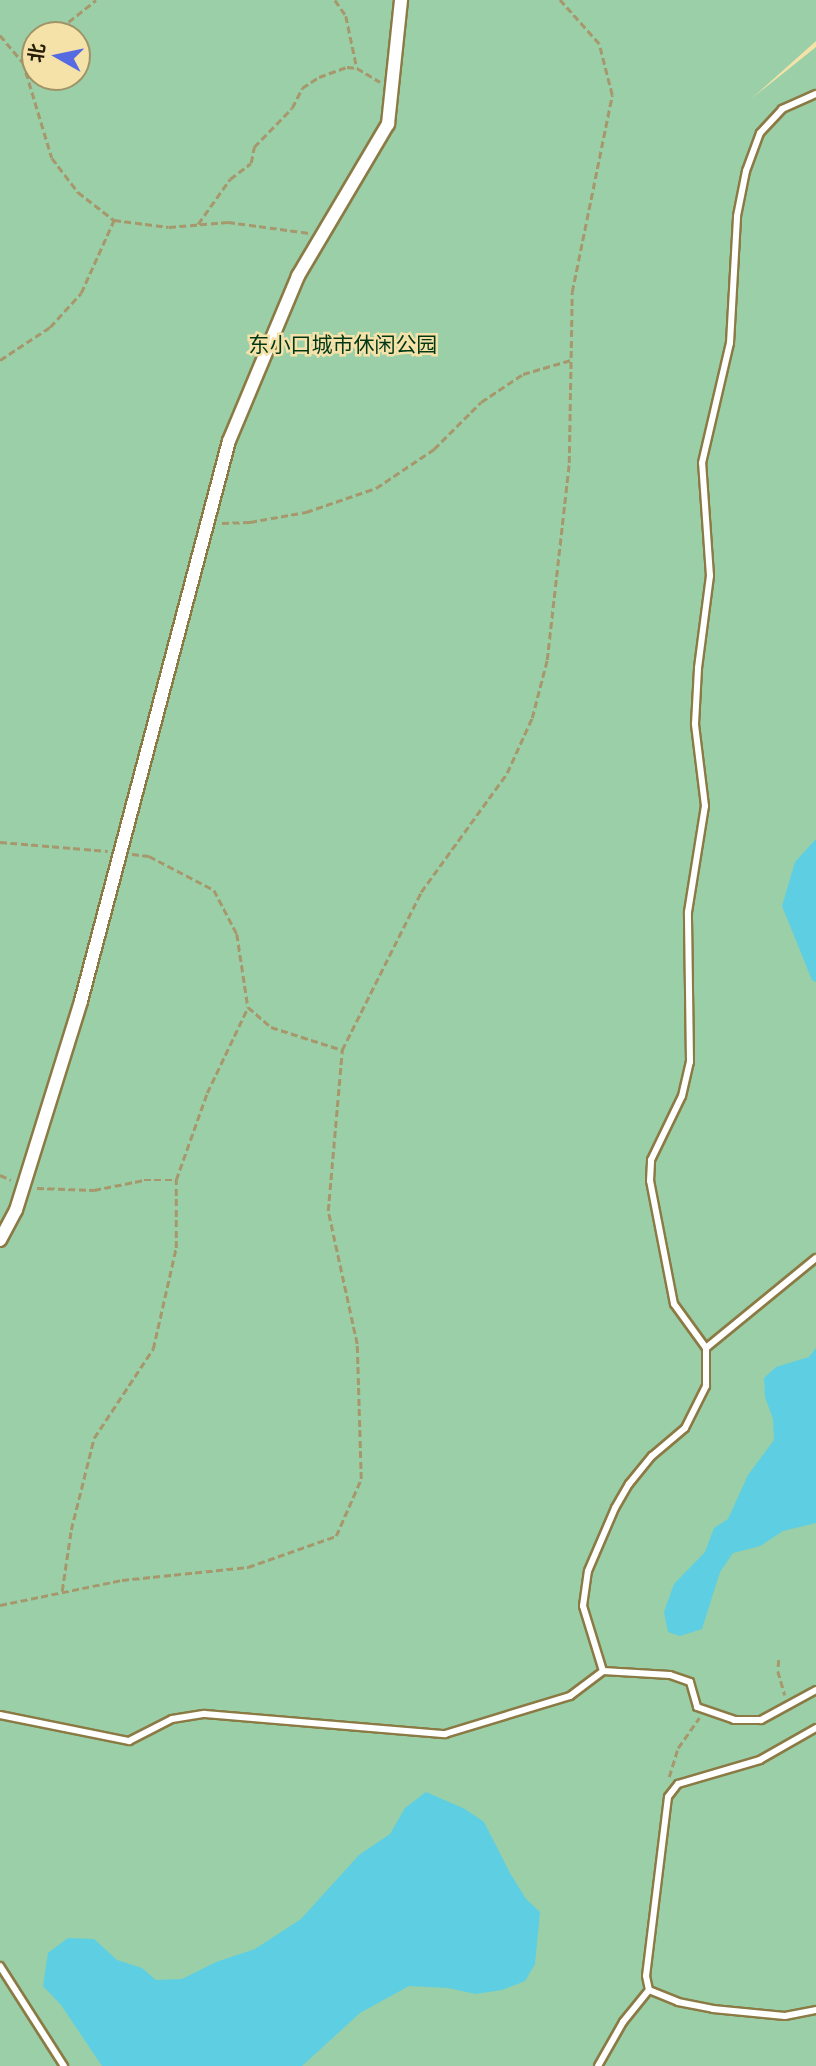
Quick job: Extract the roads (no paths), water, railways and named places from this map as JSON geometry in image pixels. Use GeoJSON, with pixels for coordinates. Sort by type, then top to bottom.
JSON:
{"type":"FeatureCollection","features":[{"type":"Feature","properties":{"kind":"street"},"geometry":{"type":"LineString","coordinates":[[0,1240],[16,1210],[81,1001],[229,441],[298,276],[388,124],[401,0]]}},
{"type":"Feature","properties":{"kind":"lane"},"geometry":{"type":"LineString","coordinates":[[603,1671],[583,1606],[588,1571],[615,1508],[629,1484],[652,1456],[685,1427],[706,1386],[706,1348],[674,1304],[650,1181],[651,1160],[682,1096],[690,1062],[688,912],[705,806],[695,724],[698,668],[710,576],[702,500],[702,463],[730,343],[737,216],[746,171],[761,132],[782,109],[816,94]]}},
{"type":"Feature","properties":{"kind":"lane"},"geometry":{"type":"LineString","coordinates":[[706,1348],[816,1258]]}},
{"type":"Feature","properties":{"kind":"lane"},"geometry":{"type":"LineString","coordinates":[[0,1715],[129,1741],[172,1719],[205,1714],[445,1734],[570,1696],[603,1671],[670,1675],[690,1682],[697,1706],[734,1720],[761,1720],[816,1690]]}},
{"type":"Feature","properties":{"kind":"lane"},"geometry":{"type":"LineString","coordinates":[[649,1990],[646,1976],[668,1797],[678,1784],[760,1760],[816,1728]]}},
{"type":"Feature","properties":{"kind":"lane"},"geometry":{"type":"LineString","coordinates":[[0,1966],[64,2066]]}},
{"type":"Feature","properties":{"kind":"lane"},"geometry":{"type":"LineString","coordinates":[[649,1990],[678,2001],[713,2009],[785,2016],[816,2010]]}},
{"type":"Feature","properties":{"kind":"lane"},"geometry":{"type":"LineString","coordinates":[[598,2066],[623,2022],[649,1990]]}},
{"type":"Feature","properties":{"kind":"water"},"geometry":{"type":"Polygon","coordinates":[[[816,839],[816,982],[812,980],[782,906],[795,862],[816,839]]]}},
{"type":"Feature","properties":{"kind":"water"},"geometry":{"type":"Polygon","coordinates":[[[816,1348],[816,1523],[783,1531],[760,1546],[733,1553],[720,1572],[702,1629],[680,1636],[668,1632],[664,1612],[674,1584],[705,1552],[714,1528],[728,1519],[748,1475],[774,1440],[773,1419],[765,1397],[764,1378],[776,1367],[809,1357],[816,1348]]]}},
{"type":"Feature","properties":{"kind":"water"},"geometry":{"type":"Polygon","coordinates":[[[426,1792],[465,1809],[484,1822],[526,1899],[540,1912],[535,1964],[525,1981],[502,1990],[476,1994],[448,1988],[409,1986],[360,2013],[302,2066],[102,2066],[61,2005],[43,1986],[48,1953],[68,1938],[94,1939],[117,1960],[142,1968],[156,1980],[182,1979],[216,1962],[255,1949],[301,1919],[359,1855],[390,1834],[405,1808],[426,1792]]]}},
{"type":"Feature","properties":{"kind":"park label","name":"东小口城市休闲公园"},"geometry":{"type":"Point","coordinates":[343,345]}}]}
